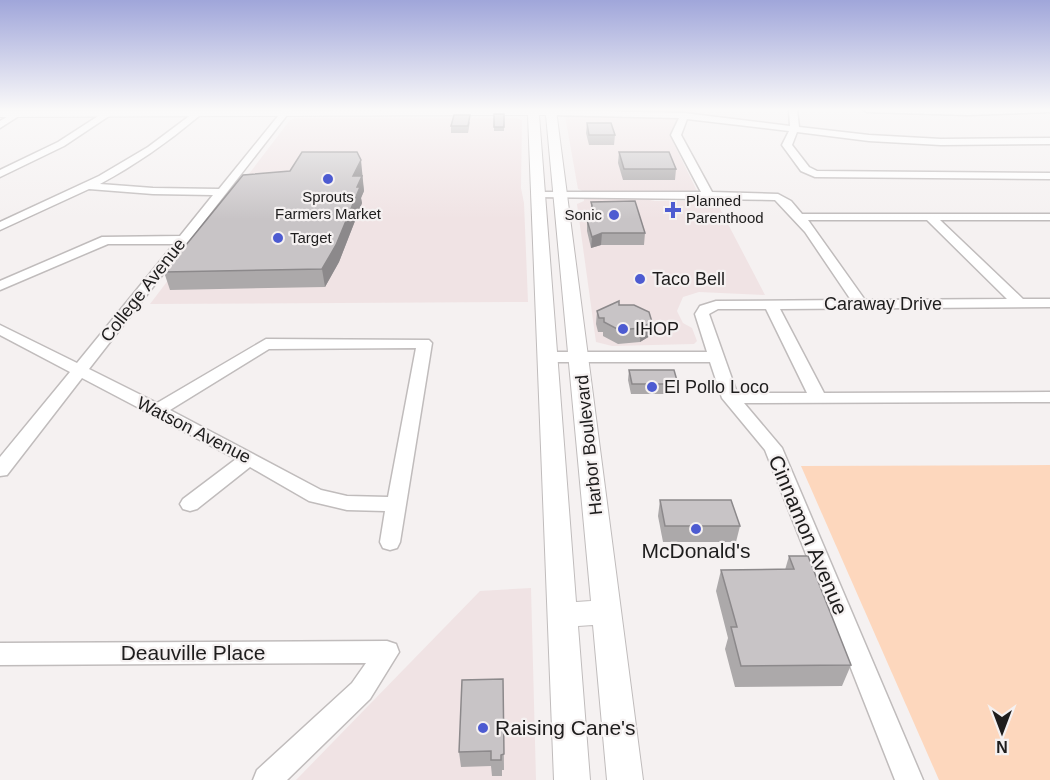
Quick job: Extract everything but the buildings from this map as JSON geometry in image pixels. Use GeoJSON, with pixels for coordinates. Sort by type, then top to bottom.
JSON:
{"type":"FeatureCollection","features":[{"type":"Feature","properties":{"kind":"main road","name":"Harbor Boulevard"},"geometry":{"type":"LineString","coordinates":[[535,146],[572,780]]}},
{"type":"Feature","properties":{"kind":"main road","name":"Harbor Boulevard"},"geometry":{"type":"LineString","coordinates":[[556,146],[625,780]]}},
{"type":"Feature","properties":{"kind":"main road"},"geometry":{"type":"LineString","coordinates":[[562,615],[607,612]]}},
{"type":"Feature","properties":{"kind":"street"},"geometry":{"type":"LineString","coordinates":[[0,174],[54,146]]}},
{"type":"Feature","properties":{"kind":"street"},"geometry":{"type":"LineString","coordinates":[[0,226],[87,186],[156,146]]}},
{"type":"Feature","properties":{"kind":"street","name":"College Avenue"},"geometry":{"type":"LineString","coordinates":[[0,470],[259,146]]}},
{"type":"Feature","properties":{"kind":"street"},"geometry":{"type":"LineString","coordinates":[[682,146],[708,195]]}},
{"type":"Feature","properties":{"kind":"street"},"geometry":{"type":"LineString","coordinates":[[788,146],[805,169],[815,174],[1050,176]]}},
{"type":"Feature","properties":{"kind":"street"},"geometry":{"type":"LineString","coordinates":[[87,186],[153,191],[223,192]]}},
{"type":"Feature","properties":{"kind":"street"},"geometry":{"type":"LineString","coordinates":[[537,195],[778,197],[785,201],[799,217],[860,303]]}},
{"type":"Feature","properties":{"kind":"street"},"geometry":{"type":"LineString","coordinates":[[799,217],[1050,217]]}},
{"type":"Feature","properties":{"kind":"street"},"geometry":{"type":"LineString","coordinates":[[930,217],[1020,304]]}},
{"type":"Feature","properties":{"kind":"street"},"geometry":{"type":"LineString","coordinates":[[0,286],[106,240],[182,240]]}},
{"type":"Feature","properties":{"kind":"street","name":"Caraway Drive"},"geometry":{"type":"LineString","coordinates":[[716,305],[1050,303]]}},
{"type":"Feature","properties":{"kind":"street"},"geometry":{"type":"LineString","coordinates":[[771,304],[818,398]]}},
{"type":"Feature","properties":{"kind":"street","name":"Cinnamon Avenue"},"geometry":{"type":"LineString","coordinates":[[716,305],[705,309],[702,314],[714,357],[730,398],[773,448],[909,780]]}},
{"type":"Feature","properties":{"kind":"street","name":"Watson Avenue"},"geometry":{"type":"LineString","coordinates":[[0,329],[249,458],[316,496],[347,503],[396,504]]}},
{"type":"Feature","properties":{"kind":"street"},"geometry":{"type":"LineString","coordinates":[[158,410],[266,344],[424,343],[390,542]]}},
{"type":"Feature","properties":{"kind":"street"},"geometry":{"type":"LineString","coordinates":[[547,357],[714,357]]}},
{"type":"Feature","properties":{"kind":"street"},"geometry":{"type":"LineString","coordinates":[[730,398],[1050,397]]}},
{"type":"Feature","properties":{"kind":"street"},"geometry":{"type":"LineString","coordinates":[[190,504],[249,458]]}},
{"type":"Feature","properties":{"kind":"street","name":"Deauville Place"},"geometry":{"type":"LineString","coordinates":[[0,654],[387,652],[361,691],[267,780]]}},
{"type":"Feature","properties":{"kind":"shaded area"},"geometry":{"type":"Polygon","coordinates":[[[270,146],[522,146],[521,188],[524,203],[528,302],[150,304],[270,146]]]}},
{"type":"Feature","properties":{"kind":"shaded area"},"geometry":{"type":"Polygon","coordinates":[[[570,146],[675,146],[697,191],[650,201],[716,201],[765,295],[699,292],[683,297],[677,311],[683,323],[692,328],[697,341],[694,344],[612,346],[596,342],[577,204],[584,201],[583,191],[578,189],[570,146]]]}},
{"type":"Feature","properties":{"kind":"shaded area"},"geometry":{"type":"Polygon","coordinates":[[[1050,465],[1050,780],[939,780],[801,466],[1050,465]]]}},
{"type":"Feature","properties":{"kind":"shaded area"},"geometry":{"type":"Polygon","coordinates":[[[531,588],[536,780],[296,780],[480,591],[531,588]]]}},
{"type":"Feature","properties":{"kind":"place","name":"Sprouts Farmers Market"},"geometry":{"type":"Point","coordinates":[328,179]}},
{"type":"Feature","properties":{"kind":"place","name":"Planned Parenthood"},"geometry":{"type":"Point","coordinates":[673,210]}},
{"type":"Feature","properties":{"kind":"place","name":"Sonic"},"geometry":{"type":"Point","coordinates":[614,215]}},
{"type":"Feature","properties":{"kind":"place","name":"Target"},"geometry":{"type":"Point","coordinates":[278,238]}},
{"type":"Feature","properties":{"kind":"place","name":"Taco Bell"},"geometry":{"type":"Point","coordinates":[640,279]}},
{"type":"Feature","properties":{"kind":"place","name":"IHOP"},"geometry":{"type":"Point","coordinates":[623,329]}},
{"type":"Feature","properties":{"kind":"place","name":"El Pollo Loco"},"geometry":{"type":"Point","coordinates":[652,387]}},
{"type":"Feature","properties":{"kind":"place","name":"McDonald's"},"geometry":{"type":"Point","coordinates":[696,529]}},
{"type":"Feature","properties":{"kind":"place","name":"Raising Cane's"},"geometry":{"type":"Point","coordinates":[483,728]}}]}
